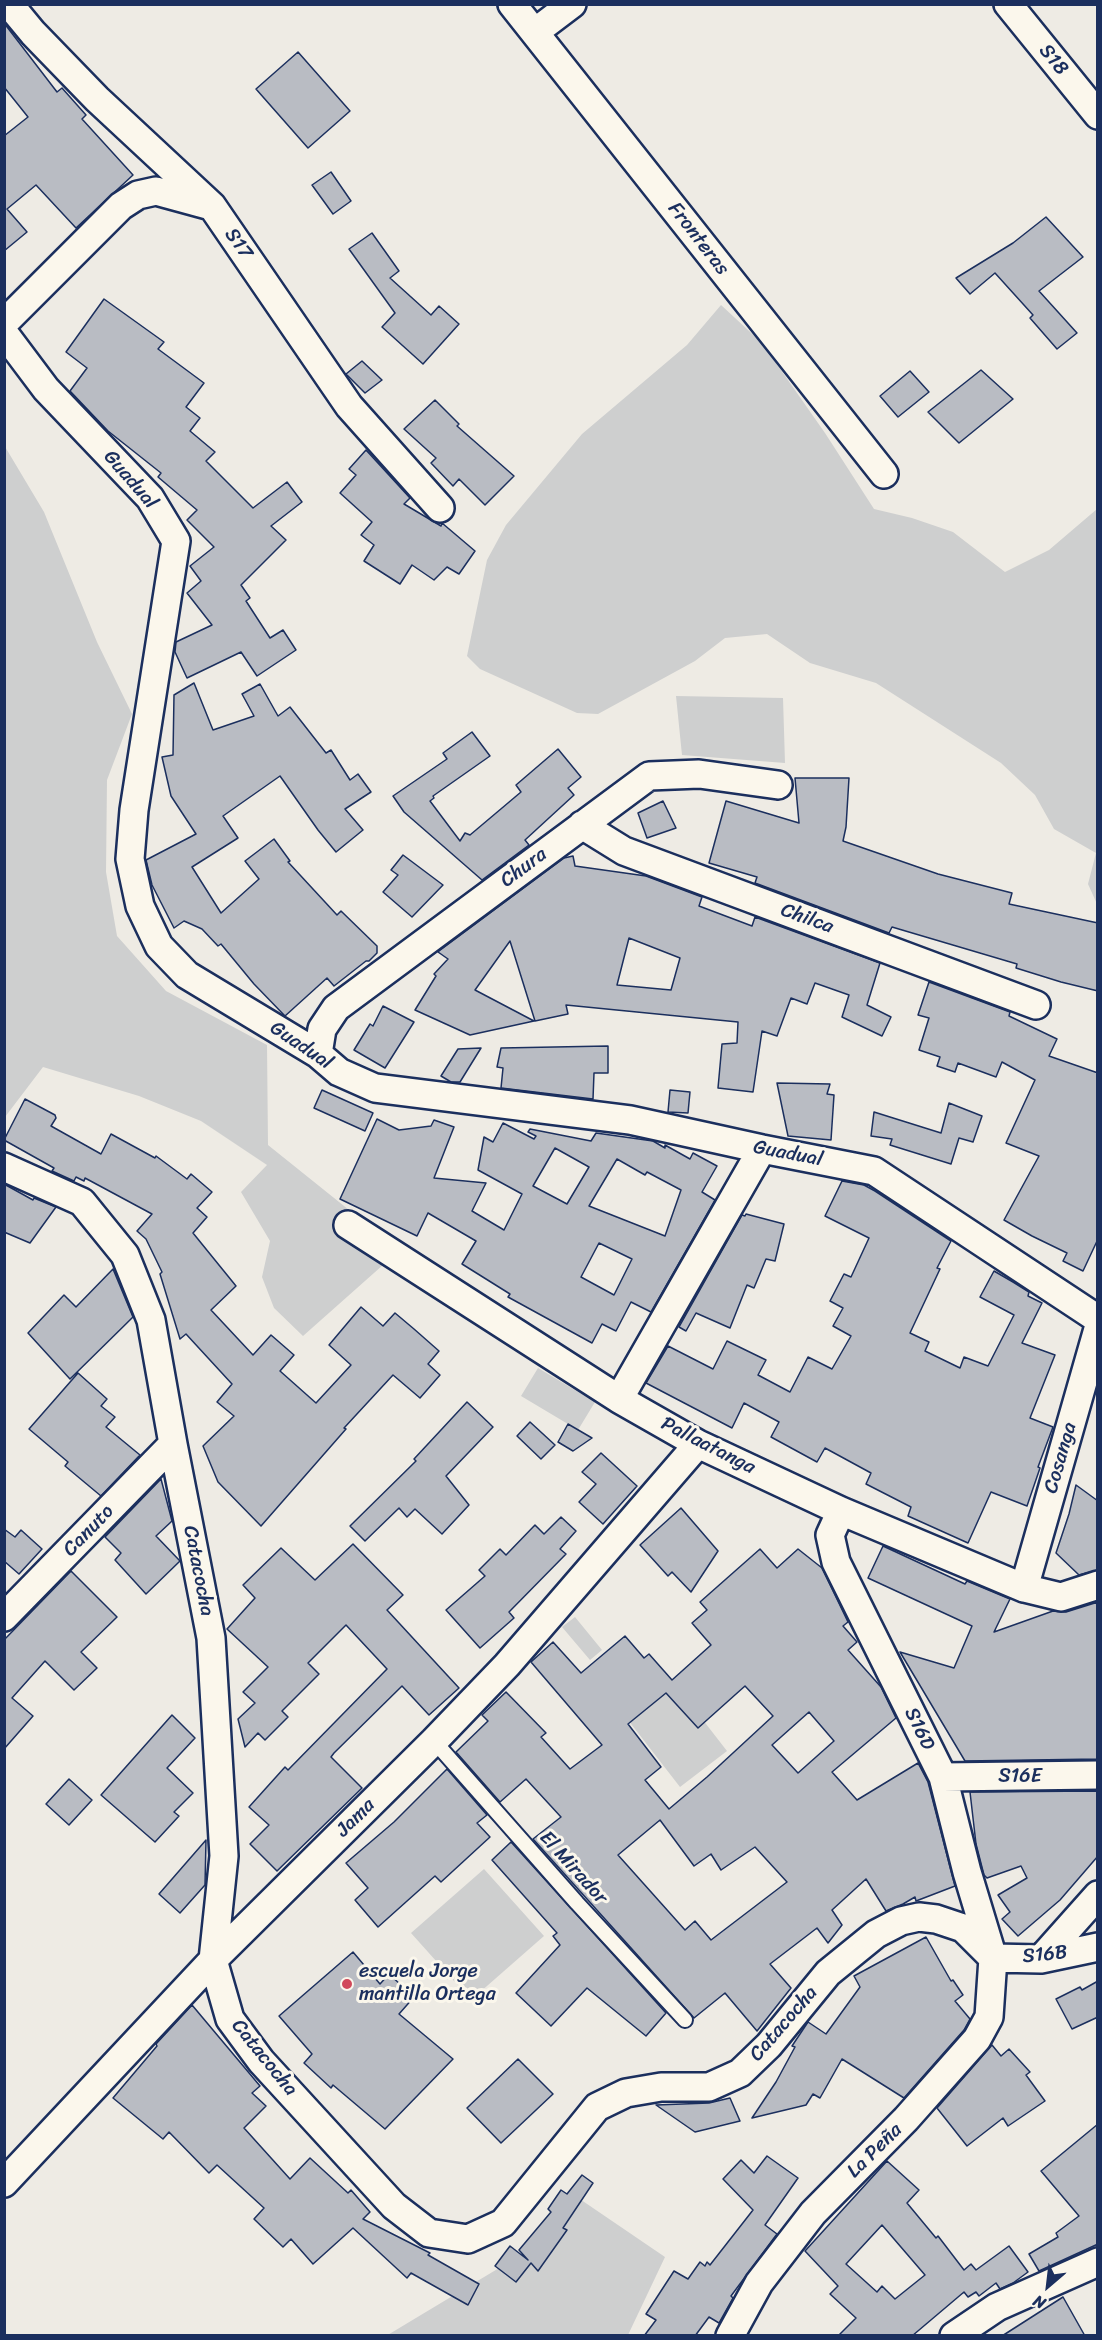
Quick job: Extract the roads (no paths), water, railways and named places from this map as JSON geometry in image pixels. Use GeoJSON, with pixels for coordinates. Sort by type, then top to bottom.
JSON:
{"type":"FeatureCollection","features":[{"type":"Feature","properties":{"kind":"street","name":"S17"},"geometry":{"type":"LineString","coordinates":[[9,4],[33,33],[97,99],[212,206],[350,406],[440,508]]}},
{"type":"Feature","properties":{"kind":"street","name":"Fronteras"},"geometry":{"type":"LineString","coordinates":[[512,4],[884,474]]}},
{"type":"Feature","properties":{"kind":"street"},"geometry":{"type":"LineString","coordinates":[[535,32],[572,4]]}},
{"type":"Feature","properties":{"kind":"street","name":"S18"},"geometry":{"type":"LineString","coordinates":[[1008,4],[1098,115]]}},
{"type":"Feature","properties":{"kind":"street"},"geometry":{"type":"LineString","coordinates":[[4,323],[121,206],[138,195],[156,191],[212,206]]}},
{"type":"Feature","properties":{"kind":"street","name":"Guadual"},"geometry":{"type":"LineString","coordinates":[[4,333],[46,389],[150,498],[176,541],[134,810],[130,859],[140,906],[159,946],[187,975],[318,1054],[339,1072],[375,1088],[630,1120],[874,1171],[1098,1319]]}},
{"type":"Feature","properties":{"kind":"street","name":"Chura"},"geometry":{"type":"LineString","coordinates":[[318,1054],[322,1029],[336,1008],[649,776],[699,774],[778,785]]}},
{"type":"Feature","properties":{"kind":"street","name":"Chilca"},"geometry":{"type":"LineString","coordinates":[[582,825],[624,851],[1036,1005]]}},
{"type":"Feature","properties":{"kind":"street"},"geometry":{"type":"LineString","coordinates":[[619,1399],[762,1149]]}},
{"type":"Feature","properties":{"kind":"street","name":"Catacocha"},"geometry":{"type":"LineString","coordinates":[[4,1167],[82,1202],[125,1255],[152,1320],[173,1444],[211,1638],[224,1856],[213,1960],[230,2019],[261,2061],[394,2206],[429,2233],[468,2239],[503,2223],[597,2107],[626,2093],[661,2087],[709,2087],[740,2073],[769,2044],[828,1973],[876,1934],[901,1921],[919,1917],[936,1919],[963,1928],[993,1958]]}},
{"type":"Feature","properties":{"kind":"street","name":"Pallaatanga"},"geometry":{"type":"LineString","coordinates":[[348,1225],[619,1399],[698,1444],[841,1511],[1024,1588],[1061,1597],[1098,1585]]}},
{"type":"Feature","properties":{"kind":"street","name":"Cosanga"},"geometry":{"type":"LineString","coordinates":[[1024,1588],[1098,1329]]}},
{"type":"Feature","properties":{"kind":"street","name":"Canuto"},"geometry":{"type":"LineString","coordinates":[[4,1617],[173,1444]]}},
{"type":"Feature","properties":{"kind":"street","name":"Jama"},"geometry":{"type":"LineString","coordinates":[[4,2183],[213,1960],[434,1741],[507,1665],[698,1444]]}},
{"type":"Feature","properties":{"kind":"street","name":"S16D"},"geometry":{"type":"LineString","coordinates":[[841,1511],[830,1535],[836,1562],[943,1777],[967,1872],[993,1958]]}},
{"type":"Feature","properties":{"kind":"street","name":"S16E"},"geometry":{"type":"LineString","coordinates":[[943,1777],[1098,1775]]}},
{"type":"Feature","properties":{"kind":"street"},"geometry":{"type":"LineString","coordinates":[[1041,1959],[1098,1895]]}},
{"type":"Feature","properties":{"kind":"street","name":"S16B"},"geometry":{"type":"LineString","coordinates":[[993,1958],[1041,1959],[1098,1947]]}},
{"type":"Feature","properties":{"kind":"street","name":"La Peña"},"geometry":{"type":"LineString","coordinates":[[730,2336],[759,2283],[813,2213],[906,2119],[977,2039],[989,2017],[993,1958]]}},
{"type":"Feature","properties":{"kind":"street"},"geometry":{"type":"LineString","coordinates":[[954,2336],[997,2307],[1098,2262]]}},
{"type":"Feature","properties":{"kind":"lane","name":"El Mirador"},"geometry":{"type":"LineString","coordinates":[[434,1741],[577,1903],[685,2020]]}},
{"type":"Feature","properties":{"kind":"place","name":"escuela Jorge mantilla Ortega"},"geometry":{"type":"Point","coordinates":[347,1984]}}]}
